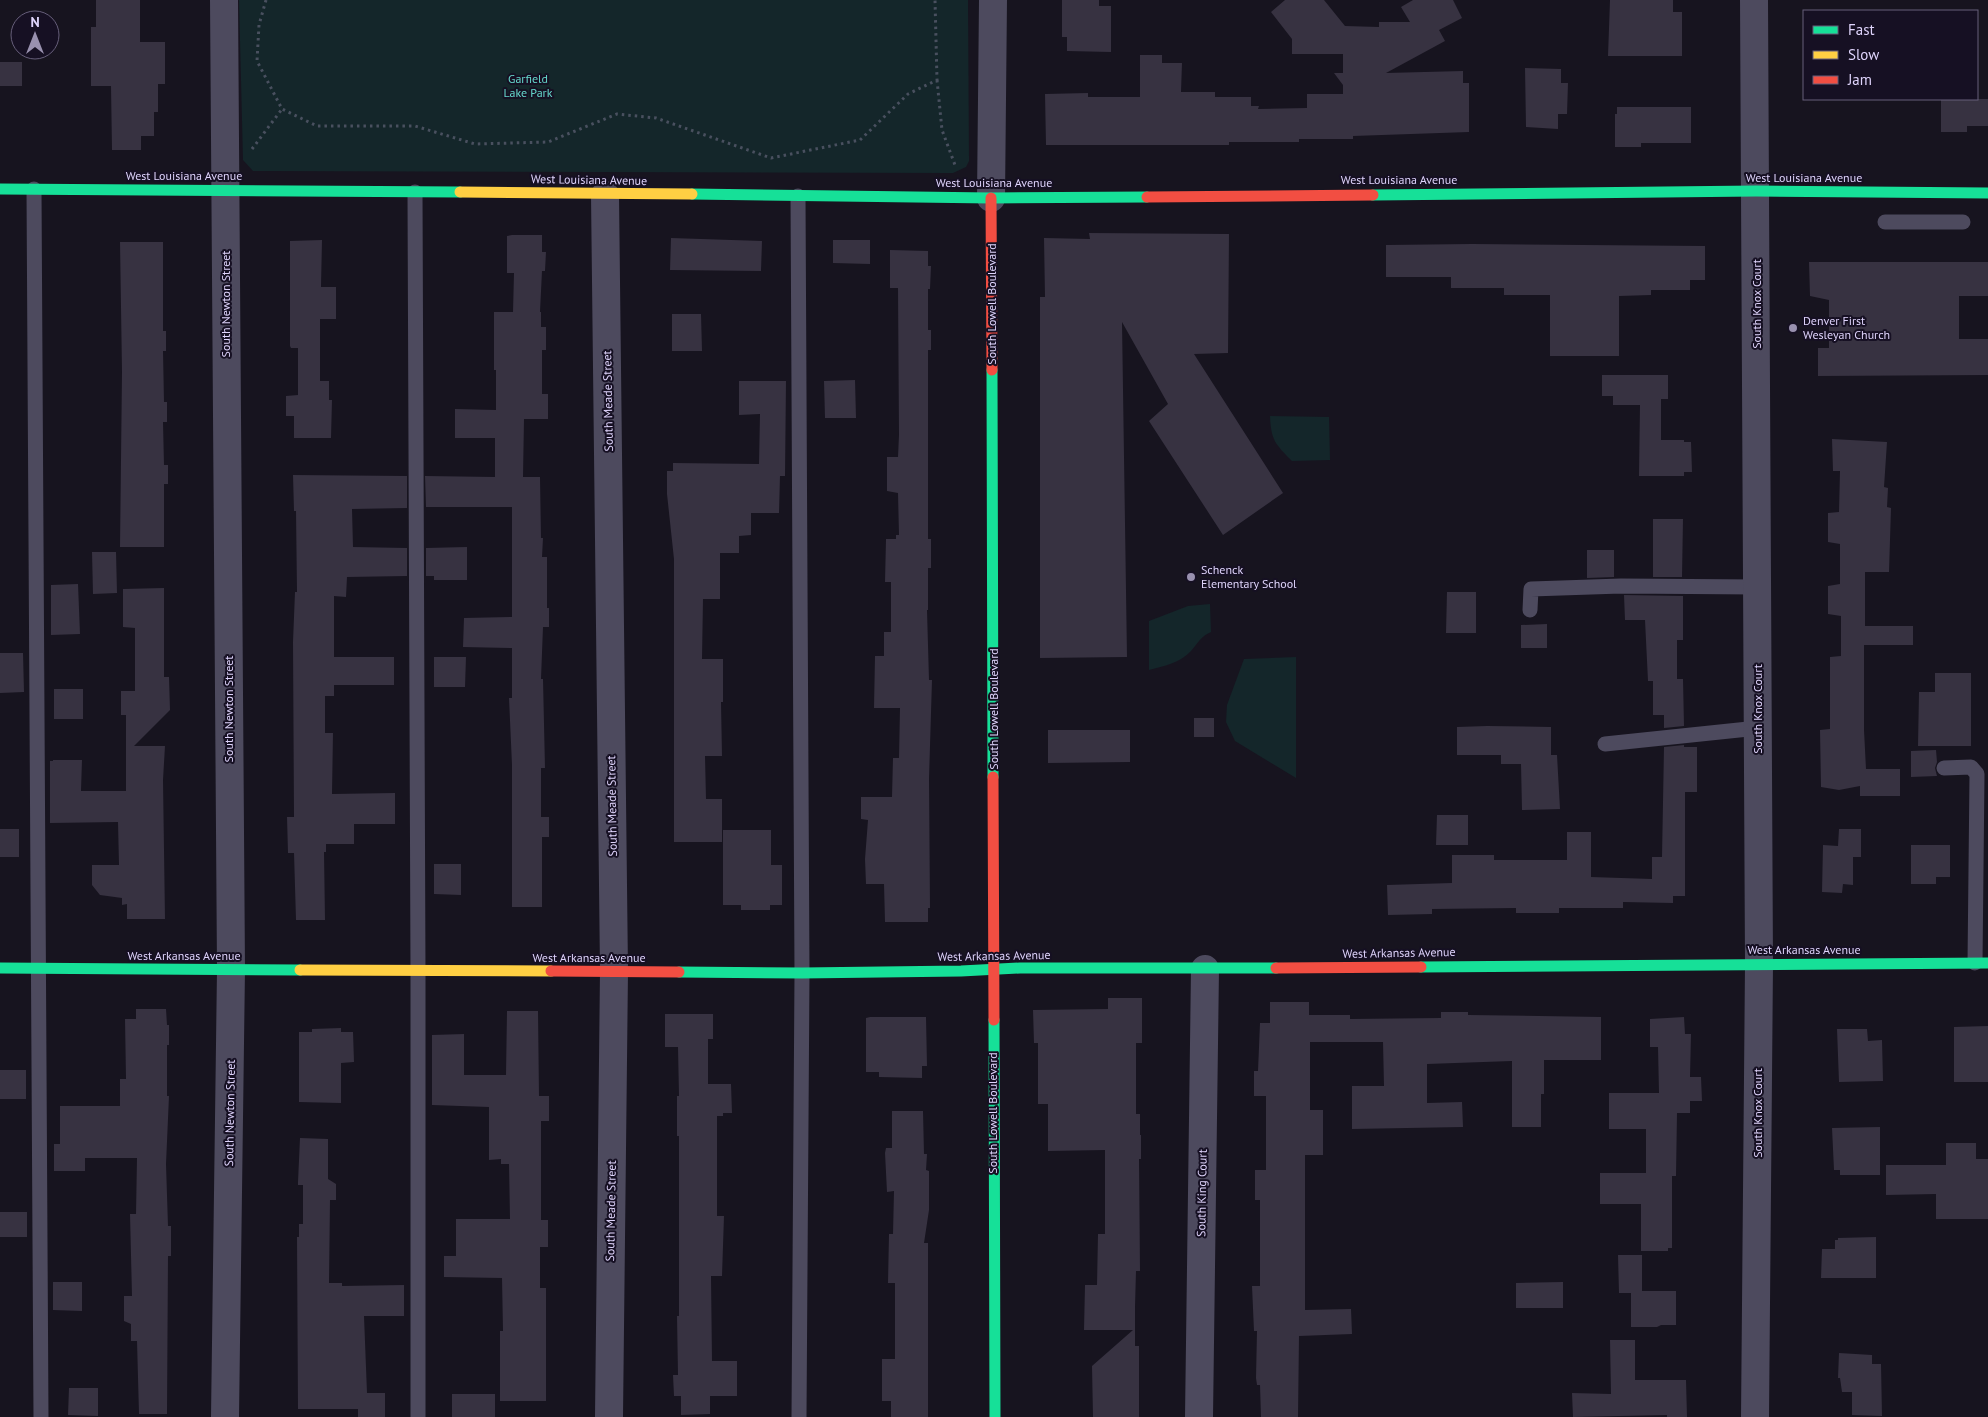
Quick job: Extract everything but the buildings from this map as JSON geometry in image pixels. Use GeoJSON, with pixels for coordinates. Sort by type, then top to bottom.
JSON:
{"type":"FeatureCollection","features":[{"type":"Feature","properties":{"kind":"street","name":"South Newton Street"},"geometry":{"type":"LineString","coordinates":[[224,0],[232,970],[226,1417]]}},
{"type":"Feature","properties":{"kind":"street","name":"South Lowell Boulevard"},"geometry":{"type":"LineString","coordinates":[[993,0],[991,198],[995,1417]]}},
{"type":"Feature","properties":{"kind":"street","name":"South Knox Court"},"geometry":{"type":"LineString","coordinates":[[1754,0],[1759,964],[1755,1417]]}},
{"type":"Feature","properties":{"kind":"street","name":"West Louisiana Avenue"},"geometry":{"type":"LineString","coordinates":[[0,189],[225,189],[605,195],[991,198],[1756,191],[1988,193]]}},
{"type":"Feature","properties":{"kind":"street","name":"South Meade Street"},"geometry":{"type":"LineString","coordinates":[[605,195],[614,971],[608,1417]]}},
{"type":"Feature","properties":{"kind":"street","name":"West Arkansas Avenue"},"geometry":{"type":"LineString","coordinates":[[0,968],[802,973],[1020,968],[1205,969],[1981,963]]}},
{"type":"Feature","properties":{"kind":"street","name":"South King Court"},"geometry":{"type":"LineString","coordinates":[[1199,1417],[1205,969]]}},
{"type":"Feature","properties":{"kind":"lane"},"geometry":{"type":"LineString","coordinates":[[34,189],[40,1417]]}},
{"type":"Feature","properties":{"kind":"lane"},"geometry":{"type":"LineString","coordinates":[[414,192],[418,1417]]}},
{"type":"Feature","properties":{"kind":"lane"},"geometry":{"type":"LineString","coordinates":[[798,196],[802,973],[799,1417]]}},
{"type":"Feature","properties":{"kind":"lane"},"geometry":{"type":"LineString","coordinates":[[1885,222],[1963,222]]}},
{"type":"Feature","properties":{"kind":"lane"},"geometry":{"type":"LineString","coordinates":[[1530,610],[1531,589],[1621,586],[1758,587]]}},
{"type":"Feature","properties":{"kind":"lane"},"geometry":{"type":"LineString","coordinates":[[1604,744],[1758,728]]}},
{"type":"Feature","properties":{"kind":"lane"},"geometry":{"type":"LineString","coordinates":[[1944,768],[1971,767],[1977,774],[1981,963]]}},
{"type":"Feature","properties":{"kind":"path"},"geometry":{"type":"LineString","coordinates":[[266,0],[259,25],[257,61],[282,109],[317,126],[414,126],[475,144],[548,142],[617,114],[656,118],[771,158],[860,140],[908,94],[937,80]]}},
{"type":"Feature","properties":{"kind":"path"},"geometry":{"type":"LineString","coordinates":[[935,0],[937,80],[942,130],[955,165]]}},
{"type":"Feature","properties":{"kind":"path"},"geometry":{"type":"LineString","coordinates":[[225,161],[243,160],[282,109]]}},
{"type":"Feature","properties":{"kind":"green space","name":"Garfield Lake Park"},"geometry":{"type":"Polygon","coordinates":[[[239,0],[968,0],[969,161],[966,167],[953,173],[253,171],[243,160],[239,0]]]}},
{"type":"Feature","properties":{"kind":"green space"},"geometry":{"type":"Polygon","coordinates":[[[1270,416],[1329,417],[1330,460],[1292,461],[1275,441],[1271,431],[1270,416]]]}},
{"type":"Feature","properties":{"kind":"green space"},"geometry":{"type":"Polygon","coordinates":[[[1210,604],[1211,632],[1202,638],[1187,655],[1172,664],[1149,670],[1149,621],[1188,606],[1210,604]]]}},
{"type":"Feature","properties":{"kind":"green space"},"geometry":{"type":"Polygon","coordinates":[[[1296,657],[1296,778],[1235,741],[1226,722],[1227,705],[1244,659],[1296,657]]]}},
{"type":"Feature","properties":{"kind":"traffic: fast"},"geometry":{"type":"LineString","coordinates":[[0,189],[460,192]]}},
{"type":"Feature","properties":{"kind":"traffic: fast"},"geometry":{"type":"LineString","coordinates":[[1373,195],[1756,191],[1988,193]]}},
{"type":"Feature","properties":{"kind":"traffic: fast"},"geometry":{"type":"LineString","coordinates":[[692,194],[991,198],[1147,197]]}},
{"type":"Feature","properties":{"kind":"traffic: fast"},"geometry":{"type":"LineString","coordinates":[[992,370],[993,777]]}},
{"type":"Feature","properties":{"kind":"traffic: fast"},"geometry":{"type":"LineString","coordinates":[[1421,967],[1988,963]]}},
{"type":"Feature","properties":{"kind":"traffic: fast"},"geometry":{"type":"LineString","coordinates":[[0,968],[300,970]]}},
{"type":"Feature","properties":{"kind":"traffic: fast"},"geometry":{"type":"LineString","coordinates":[[679,972],[802,973],[961,971],[1020,968],[1276,968]]}},
{"type":"Feature","properties":{"kind":"traffic: fast"},"geometry":{"type":"LineString","coordinates":[[994,1020],[995,1417]]}},
{"type":"Feature","properties":{"kind":"traffic: slow"},"geometry":{"type":"LineString","coordinates":[[460,192],[692,194]]}},
{"type":"Feature","properties":{"kind":"traffic: slow"},"geometry":{"type":"LineString","coordinates":[[300,970],[551,971]]}},
{"type":"Feature","properties":{"kind":"traffic: jam"},"geometry":{"type":"LineString","coordinates":[[1147,197],[1373,195]]}},
{"type":"Feature","properties":{"kind":"traffic: jam"},"geometry":{"type":"LineString","coordinates":[[991,198],[992,370]]}},
{"type":"Feature","properties":{"kind":"traffic: jam"},"geometry":{"type":"LineString","coordinates":[[993,777],[994,1020]]}},
{"type":"Feature","properties":{"kind":"traffic: jam"},"geometry":{"type":"LineString","coordinates":[[1276,968],[1421,967]]}},
{"type":"Feature","properties":{"kind":"traffic: jam"},"geometry":{"type":"LineString","coordinates":[[551,971],[679,972]]}},
{"type":"Feature","properties":{"kind":"place","name":"Denver First Wesleyan Church"},"geometry":{"type":"Point","coordinates":[1793,328]}},
{"type":"Feature","properties":{"kind":"place","name":"Schenck Elementary School"},"geometry":{"type":"Point","coordinates":[1191,577]}}]}
